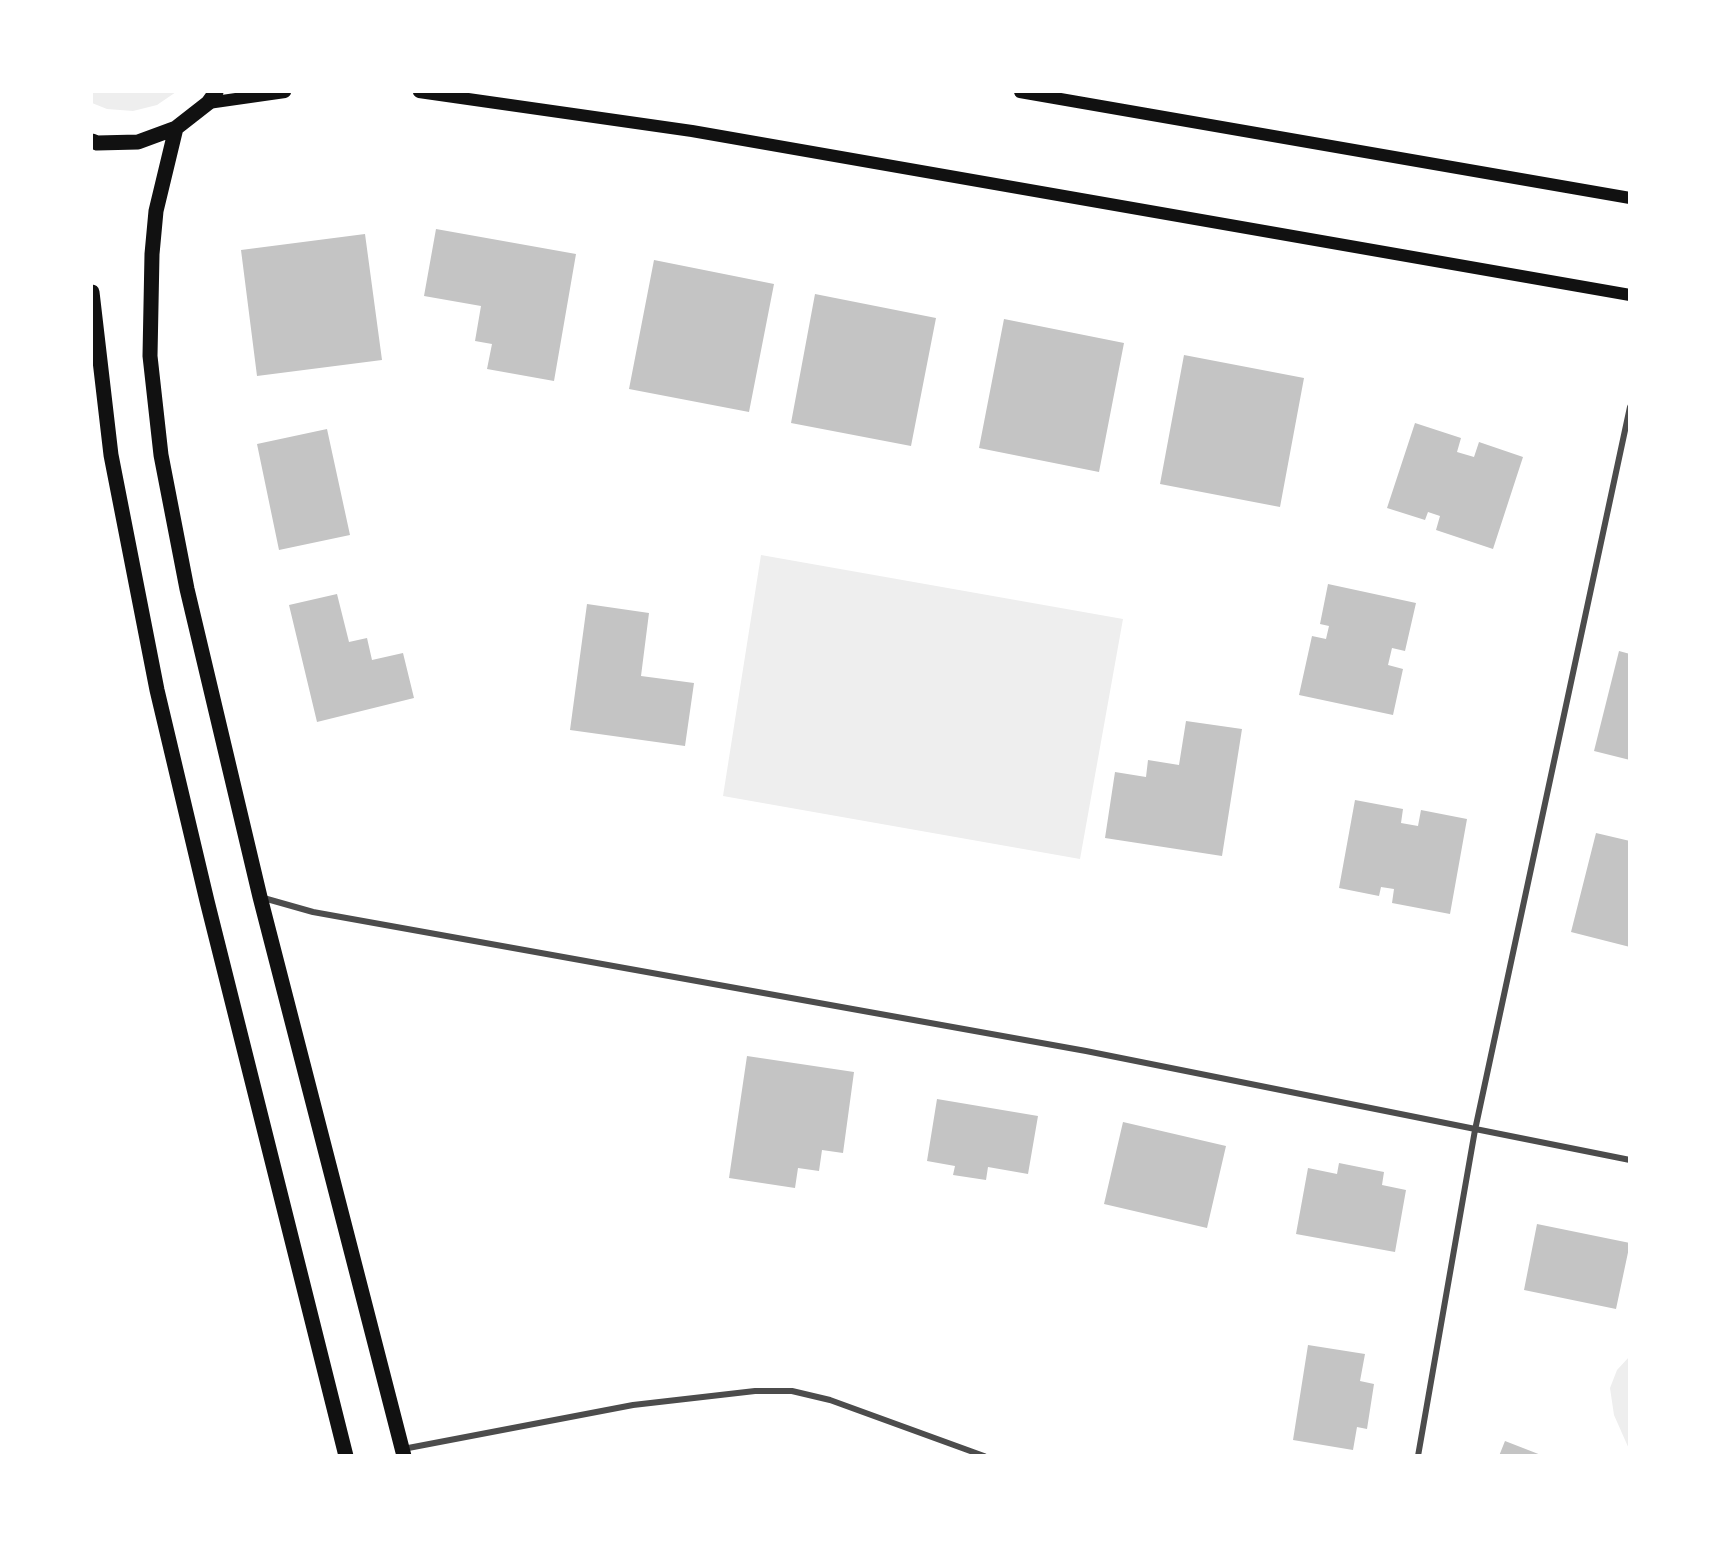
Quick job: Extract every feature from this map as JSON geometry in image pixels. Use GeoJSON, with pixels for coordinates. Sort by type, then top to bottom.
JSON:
{"type":"FeatureCollection","features":[{"type":"Feature","properties":{"kind":"main road"},"geometry":{"type":"LineString","coordinates":[[92,141],[97,143],[138,142],[176,129],[212,97],[285,92]]}},
{"type":"Feature","properties":{"kind":"main road"},"geometry":{"type":"LineString","coordinates":[[419,92],[703,133],[1629,295]]}},
{"type":"Feature","properties":{"kind":"main road"},"geometry":{"type":"LineString","coordinates":[[1020,92],[1629,198]]}},
{"type":"Feature","properties":{"kind":"main road"},"geometry":{"type":"LineString","coordinates":[[176,129],[156,211],[152,254],[150,356],[161,455],[187,589],[260,897],[403,1452]]}},
{"type":"Feature","properties":{"kind":"main road"},"geometry":{"type":"LineString","coordinates":[[92,292],[111,455],[157,690],[207,901],[346,1455]]}},
{"type":"Feature","properties":{"kind":"street"},"geometry":{"type":"LineString","coordinates":[[1418,1455],[1475,1130],[1629,407]]}},
{"type":"Feature","properties":{"kind":"street"},"geometry":{"type":"LineString","coordinates":[[260,897],[313,912],[1086,1051],[1629,1160]]}},
{"type":"Feature","properties":{"kind":"street"},"geometry":{"type":"LineString","coordinates":[[403,1452],[633,1405],[755,1391],[792,1391],[830,1400],[984,1455]]}},
{"type":"Feature","properties":{"kind":"shaded area"},"geometry":{"type":"Polygon","coordinates":[[[92,92],[176,92],[157,105],[133,111],[107,109],[92,103],[92,92]]]}},
{"type":"Feature","properties":{"kind":"shaded area"},"geometry":{"type":"Polygon","coordinates":[[[761,555],[1123,619],[1080,859],[723,796],[761,555]]]}},
{"type":"Feature","properties":{"kind":"shaded area"},"geometry":{"type":"Polygon","coordinates":[[[1629,1357],[1629,1449],[1614,1415],[1610,1388],[1617,1370],[1629,1357]]]}},
{"type":"Feature","properties":{"kind":"building"},"geometry":{"type":"Polygon","coordinates":[[[436,229],[576,254],[554,381],[487,369],[492,344],[475,341],[481,306],[424,296],[436,229]]]}},
{"type":"Feature","properties":{"kind":"building"},"geometry":{"type":"Polygon","coordinates":[[[365,234],[382,360],[257,376],[241,250],[365,234]]]}},
{"type":"Feature","properties":{"kind":"building"},"geometry":{"type":"Polygon","coordinates":[[[654,260],[774,284],[749,412],[629,389],[654,260]]]}},
{"type":"Feature","properties":{"kind":"building"},"geometry":{"type":"Polygon","coordinates":[[[815,294],[936,318],[911,446],[791,423],[815,294]]]}},
{"type":"Feature","properties":{"kind":"building"},"geometry":{"type":"Polygon","coordinates":[[[1004,319],[1124,343],[1099,472],[979,448],[1004,319]]]}},
{"type":"Feature","properties":{"kind":"building"},"geometry":{"type":"Polygon","coordinates":[[[1184,355],[1304,378],[1280,507],[1160,484],[1184,355]]]}},
{"type":"Feature","properties":{"kind":"building"},"geometry":{"type":"Polygon","coordinates":[[[1415,423],[1461,438],[1457,452],[1474,457],[1479,442],[1523,457],[1493,549],[1436,530],[1440,516],[1428,512],[1425,520],[1387,508],[1415,423]]]}},
{"type":"Feature","properties":{"kind":"building"},"geometry":{"type":"Polygon","coordinates":[[[327,429],[350,535],[279,550],[257,444],[327,429]]]}},
{"type":"Feature","properties":{"kind":"building"},"geometry":{"type":"Polygon","coordinates":[[[1328,584],[1416,603],[1405,651],[1392,648],[1388,665],[1403,669],[1393,715],[1299,695],[1312,636],[1326,639],[1329,626],[1320,624],[1328,584]]]}},
{"type":"Feature","properties":{"kind":"building"},"geometry":{"type":"Polygon","coordinates":[[[337,594],[349,642],[367,638],[372,660],[403,653],[414,698],[317,722],[289,605],[337,594]]]}},
{"type":"Feature","properties":{"kind":"building"},"geometry":{"type":"Polygon","coordinates":[[[587,604],[649,613],[641,676],[694,683],[685,746],[570,730],[587,604]]]}},
{"type":"Feature","properties":{"kind":"building"},"geometry":{"type":"Polygon","coordinates":[[[1619,651],[1630,654],[1630,760],[1594,751],[1619,651]]]}},
{"type":"Feature","properties":{"kind":"building"},"geometry":{"type":"Polygon","coordinates":[[[1186,721],[1242,729],[1222,856],[1105,838],[1115,772],[1146,777],[1148,760],[1179,765],[1186,721]]]}},
{"type":"Feature","properties":{"kind":"building"},"geometry":{"type":"Polygon","coordinates":[[[1355,800],[1403,809],[1401,823],[1418,826],[1421,810],[1467,819],[1450,914],[1392,903],[1394,889],[1381,887],[1379,896],[1339,888],[1355,800]]]}},
{"type":"Feature","properties":{"kind":"building"},"geometry":{"type":"Polygon","coordinates":[[[1596,833],[1630,841],[1630,947],[1571,932],[1596,833]]]}},
{"type":"Feature","properties":{"kind":"building"},"geometry":{"type":"Polygon","coordinates":[[[747,1056],[854,1072],[843,1153],[822,1150],[819,1171],[798,1168],[795,1188],[729,1178],[747,1056]]]}},
{"type":"Feature","properties":{"kind":"building"},"geometry":{"type":"Polygon","coordinates":[[[937,1099],[1038,1116],[1028,1174],[988,1167],[986,1180],[953,1175],[955,1166],[927,1161],[937,1099]]]}},
{"type":"Feature","properties":{"kind":"building"},"geometry":{"type":"Polygon","coordinates":[[[1123,1122],[1226,1146],[1207,1228],[1104,1204],[1123,1122]]]}},
{"type":"Feature","properties":{"kind":"building"},"geometry":{"type":"Polygon","coordinates":[[[1339,1163],[1384,1172],[1382,1185],[1406,1190],[1395,1252],[1296,1234],[1308,1168],[1337,1174],[1339,1163]]]}},
{"type":"Feature","properties":{"kind":"building"},"geometry":{"type":"Polygon","coordinates":[[[1537,1224],[1630,1243],[1616,1309],[1524,1290],[1537,1224]]]}},
{"type":"Feature","properties":{"kind":"building"},"geometry":{"type":"Polygon","coordinates":[[[1308,1345],[1365,1354],[1360,1381],[1374,1384],[1367,1429],[1357,1427],[1353,1450],[1293,1440],[1308,1345]]]}},
{"type":"Feature","properties":{"kind":"building"},"geometry":{"type":"Polygon","coordinates":[[[1505,1441],[1541,1455],[1541,1456],[1499,1456],[1505,1441]]]}}]}
